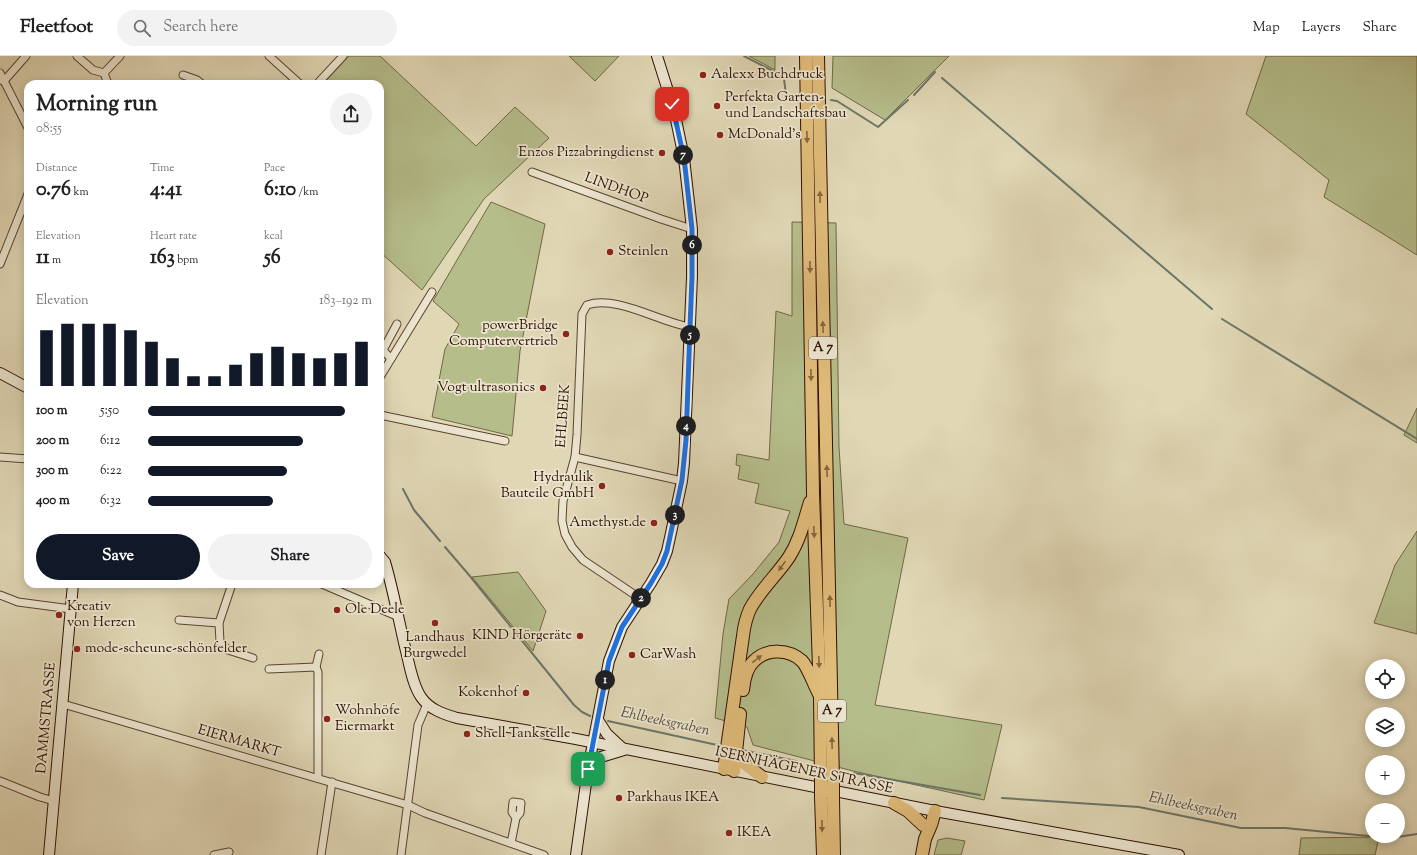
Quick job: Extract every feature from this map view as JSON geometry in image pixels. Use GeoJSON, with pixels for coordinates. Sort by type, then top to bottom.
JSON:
{"type":"FeatureCollection","features":[{"type":"Feature","properties":{"kind":"highway","name":"A 7"},"geometry":{"type":"LineString","coordinates":[[806,56],[813,493],[820,697],[827,781]]}},
{"type":"Feature","properties":{"kind":"highway","name":"A 7"},"geometry":{"type":"LineString","coordinates":[[818,56],[827,781],[823,855]]}},
{"type":"Feature","properties":{"kind":"highway"},"geometry":{"type":"LineString","coordinates":[[729,770],[743,636],[747,618],[756,600],[782,567],[797,542],[803,528],[813,493]]}},
{"type":"Feature","properties":{"kind":"highway"},"geometry":{"type":"LineString","coordinates":[[729,770],[735,749],[746,674],[754,661],[760,656],[780,651],[789,653],[796,657],[803,662],[808,669],[820,697]]}},
{"type":"Feature","properties":{"kind":"highway"},"geometry":{"type":"LineString","coordinates":[[735,749],[745,764],[762,777]]}},
{"type":"Feature","properties":{"kind":"highway","name":"A 7"},"geometry":{"type":"LineString","coordinates":[[827,798],[834,855]]}},
{"type":"Feature","properties":{"kind":"highway"},"geometry":{"type":"LineString","coordinates":[[894,803],[908,811],[923,825]]}},
{"type":"Feature","properties":{"kind":"highway"},"geometry":{"type":"LineString","coordinates":[[925,839],[923,825],[930,810]]}},
{"type":"Feature","properties":{"kind":"highway"},"geometry":{"type":"LineString","coordinates":[[922,855],[925,839],[931,825],[930,810]]}},
{"type":"Feature","properties":{"kind":"main road"},"geometry":{"type":"LineString","coordinates":[[576,855],[588,769],[612,651],[622,627],[658,573],[667,551],[682,480],[686,440],[692,277],[692,229],[684,158],[674,110],[657,56]]}},
{"type":"Feature","properties":{"kind":"main road"},"geometry":{"type":"LineString","coordinates":[[0,373],[24,386]]}},
{"type":"Feature","properties":{"kind":"main road"},"geometry":{"type":"LineString","coordinates":[[384,561],[417,690],[421,698],[427,704]]}},
{"type":"Feature","properties":{"kind":"main road","name":"DAMMSTRASSE"},"geometry":{"type":"LineString","coordinates":[[49,855],[73,588]]}},
{"type":"Feature","properties":{"kind":"main road","name":"ISERNHÄGENER STRASSE"},"geometry":{"type":"LineString","coordinates":[[427,704],[441,713],[457,718],[625,749],[930,810],[1179,855]]}},
{"type":"Feature","properties":{"kind":"main road"},"geometry":{"type":"LineString","coordinates":[[598,720],[607,734],[625,749]]}},
{"type":"Feature","properties":{"kind":"main road"},"geometry":{"type":"LineString","coordinates":[[588,769],[601,756],[625,749]]}},
{"type":"Feature","properties":{"kind":"street"},"geometry":{"type":"LineString","coordinates":[[2,80],[26,56]]}},
{"type":"Feature","properties":{"kind":"street"},"geometry":{"type":"LineString","coordinates":[[77,56],[93,70],[104,73]]}},
{"type":"Feature","properties":{"kind":"street"},"geometry":{"type":"LineString","coordinates":[[104,73],[120,56]]}},
{"type":"Feature","properties":{"kind":"street"},"geometry":{"type":"LineString","coordinates":[[269,56],[296,80]]}},
{"type":"Feature","properties":{"kind":"street"},"geometry":{"type":"LineString","coordinates":[[321,80],[343,56]]}},
{"type":"Feature","properties":{"kind":"street"},"geometry":{"type":"LineString","coordinates":[[0,73],[2,80],[24,121]]}},
{"type":"Feature","properties":{"kind":"street"},"geometry":{"type":"LineString","coordinates":[[104,73],[107,80]]}},
{"type":"Feature","properties":{"kind":"street"},"geometry":{"type":"LineString","coordinates":[[183,75],[197,80]]}},
{"type":"Feature","properties":{"kind":"street","name":"LINDHOP"},"geometry":{"type":"LineString","coordinates":[[532,172],[657,218],[692,229]]}},
{"type":"Feature","properties":{"kind":"street"},"geometry":{"type":"LineString","coordinates":[[0,264],[24,204]]}},
{"type":"Feature","properties":{"kind":"street"},"geometry":{"type":"LineString","coordinates":[[384,370],[432,292]]}},
{"type":"Feature","properties":{"kind":"street","name":"EHLBEEK"},"geometry":{"type":"LineString","coordinates":[[641,599],[583,560],[572,547],[565,534],[562,516],[563,501],[575,456],[582,314],[587,305],[601,303],[630,307],[669,322],[690,327]]}},
{"type":"Feature","properties":{"kind":"street"},"geometry":{"type":"LineString","coordinates":[[384,344],[397,324]]}},
{"type":"Feature","properties":{"kind":"street"},"geometry":{"type":"LineString","coordinates":[[384,352],[391,359]]}},
{"type":"Feature","properties":{"kind":"street"},"geometry":{"type":"LineString","coordinates":[[384,416],[506,441]]}},
{"type":"Feature","properties":{"kind":"street"},"geometry":{"type":"LineString","coordinates":[[575,456],[682,480]]}},
{"type":"Feature","properties":{"kind":"street"},"geometry":{"type":"LineString","coordinates":[[0,457],[24,459]]}},
{"type":"Feature","properties":{"kind":"street"},"geometry":{"type":"LineString","coordinates":[[231,588],[219,623],[220,642],[228,650],[252,658]]}},
{"type":"Feature","properties":{"kind":"street"},"geometry":{"type":"LineString","coordinates":[[331,588],[399,618]]}},
{"type":"Feature","properties":{"kind":"street"},"geometry":{"type":"LineString","coordinates":[[0,595],[18,602],[71,609]]}},
{"type":"Feature","properties":{"kind":"street"},"geometry":{"type":"LineString","coordinates":[[179,620],[219,623]]}},
{"type":"Feature","properties":{"kind":"street"},"geometry":{"type":"LineString","coordinates":[[318,778],[318,672],[316,667],[319,654]]}},
{"type":"Feature","properties":{"kind":"street"},"geometry":{"type":"LineString","coordinates":[[269,669],[316,667]]}},
{"type":"Feature","properties":{"kind":"street","name":"EIERMARKT"},"geometry":{"type":"LineString","coordinates":[[63,704],[408,805],[425,813],[544,855]]}},
{"type":"Feature","properties":{"kind":"street"},"geometry":{"type":"LineString","coordinates":[[401,855],[418,725],[427,704]]}},
{"type":"Feature","properties":{"kind":"street"},"geometry":{"type":"LineString","coordinates":[[0,781],[54,801]]}},
{"type":"Feature","properties":{"kind":"street"},"geometry":{"type":"LineString","coordinates":[[321,855],[332,782]]}},
{"type":"Feature","properties":{"kind":"street"},"geometry":{"type":"LineString","coordinates":[[511,843],[516,818]]}},
{"type":"Feature","properties":{"kind":"street"},"geometry":{"type":"LineString","coordinates":[[214,855],[228,852]]}},
{"type":"Feature","properties":{"kind":"green space"},"geometry":{"type":"Polygon","coordinates":[[[349,56],[380,56],[476,146],[515,107],[549,138],[484,199],[422,290],[384,256],[384,80],[327,80],[349,56]]]}},
{"type":"Feature","properties":{"kind":"green space"},"geometry":{"type":"Polygon","coordinates":[[[569,56],[619,56],[595,81],[569,56]]]}},
{"type":"Feature","properties":{"kind":"green space"},"geometry":{"type":"Polygon","coordinates":[[[749,56],[775,56],[775,70],[749,56]]]}},
{"type":"Feature","properties":{"kind":"green space"},"geometry":{"type":"Polygon","coordinates":[[[833,56],[949,56],[885,120],[832,88],[833,56]]]}},
{"type":"Feature","properties":{"kind":"green space"},"geometry":{"type":"Polygon","coordinates":[[[1266,56],[1417,56],[1417,255],[1324,197],[1329,180],[1246,114],[1266,56]]]}},
{"type":"Feature","properties":{"kind":"green space"},"geometry":{"type":"Polygon","coordinates":[[[491,202],[545,224],[520,351],[512,436],[432,417],[445,349],[459,324],[433,301],[491,202]]]}},
{"type":"Feature","properties":{"kind":"green space"},"geometry":{"type":"Polygon","coordinates":[[[792,222],[836,223],[839,447],[844,524],[908,538],[875,705],[1002,725],[984,800],[853,771],[753,745],[747,727],[715,718],[723,634],[729,599],[753,574],[779,542],[790,511],[755,503],[759,484],[738,479],[740,466],[736,465],[737,454],[769,460],[776,311],[792,316],[792,222]]]}},
{"type":"Feature","properties":{"kind":"green space"},"geometry":{"type":"Polygon","coordinates":[[[1417,408],[1417,443],[1404,435],[1417,408]]]}},
{"type":"Feature","properties":{"kind":"green space"},"geometry":{"type":"Polygon","coordinates":[[[1417,531],[1417,634],[1374,623],[1395,565],[1417,531]]]}},
{"type":"Feature","properties":{"kind":"green space"},"geometry":{"type":"Polygon","coordinates":[[[518,572],[546,611],[533,651],[472,577],[518,572]]]}},
{"type":"Feature","properties":{"kind":"green space"},"geometry":{"type":"Polygon","coordinates":[[[1365,837],[1365,843],[1378,843],[1375,855],[1299,855],[1301,838],[1365,837]]]}},
{"type":"Feature","properties":{"kind":"green space"},"geometry":{"type":"Polygon","coordinates":[[[947,838],[965,841],[961,855],[934,855],[938,840],[947,838]]]}},
{"type":"Feature","properties":{"kind":"waterway"},"geometry":{"type":"LineString","coordinates":[[744,56],[775,72],[784,79],[786,94]]}},
{"type":"Feature","properties":{"kind":"waterway"},"geometry":{"type":"LineString","coordinates":[[914,95],[935,72]]}},
{"type":"Feature","properties":{"kind":"waterway"},"geometry":{"type":"LineString","coordinates":[[942,78],[1212,309]]}},
{"type":"Feature","properties":{"kind":"waterway"},"geometry":{"type":"LineString","coordinates":[[831,100],[837,101],[878,127],[908,100]]}},
{"type":"Feature","properties":{"kind":"waterway"},"geometry":{"type":"LineString","coordinates":[[1222,319],[1417,439]]}},
{"type":"Feature","properties":{"kind":"waterway","name":"Ehlbeeksgraben"},"geometry":{"type":"LineString","coordinates":[[403,489],[414,510],[440,541]]}},
{"type":"Feature","properties":{"kind":"waterway","name":"Ehlbeeksgraben"},"geometry":{"type":"LineString","coordinates":[[445,547],[574,705],[582,712],[590,716]]}},
{"type":"Feature","properties":{"kind":"waterway","name":"Ehlbeeksgraben"},"geometry":{"type":"LineString","coordinates":[[608,721],[717,745]]}},
{"type":"Feature","properties":{"kind":"waterway","name":"Ehlbeeksgraben"},"geometry":{"type":"LineString","coordinates":[[742,750],[796,761]]}},
{"type":"Feature","properties":{"kind":"waterway","name":"Ehlbeeksgraben"},"geometry":{"type":"LineString","coordinates":[[854,773],[980,795]]}},
{"type":"Feature","properties":{"kind":"waterway","name":"Ehlbeeksgraben"},"geometry":{"type":"LineString","coordinates":[[1002,798],[1139,807],[1241,828],[1285,828],[1365,836]]}},
{"type":"Feature","properties":{"kind":"waterway","name":"Ehlbeeksgraben"},"geometry":{"type":"LineString","coordinates":[[1405,836],[1417,834]]}},
{"type":"Feature","properties":{"kind":"place","name":"Aalexx Buchdruck"},"geometry":{"type":"Point","coordinates":[703,75]}},
{"type":"Feature","properties":{"kind":"place","name":"Perfekta Garten- und Landschaftsbau"},"geometry":{"type":"Point","coordinates":[717,106]}},
{"type":"Feature","properties":{"kind":"place","name":"McDonald's"},"geometry":{"type":"Point","coordinates":[720,135]}},
{"type":"Feature","properties":{"kind":"place","name":"Enzos Pizzabringdienst"},"geometry":{"type":"Point","coordinates":[662,153]}},
{"type":"Feature","properties":{"kind":"place","name":"Steinlen"},"geometry":{"type":"Point","coordinates":[610,252]}},
{"type":"Feature","properties":{"kind":"place","name":"powerBridge Computervertrieb"},"geometry":{"type":"Point","coordinates":[566,334]}},
{"type":"Feature","properties":{"kind":"place","name":"Vogt ultrasonics"},"geometry":{"type":"Point","coordinates":[543,388]}},
{"type":"Feature","properties":{"kind":"place","name":"Hydraulik Bauteile GmbH"},"geometry":{"type":"Point","coordinates":[602,486]}},
{"type":"Feature","properties":{"kind":"place","name":"Amethyst.de"},"geometry":{"type":"Point","coordinates":[654,523]}},
{"type":"Feature","properties":{"kind":"place","name":"Ole Deele"},"geometry":{"type":"Point","coordinates":[337,610]}},
{"type":"Feature","properties":{"kind":"place","name":"Kreativ von Herzen"},"geometry":{"type":"Point","coordinates":[59,615]}},
{"type":"Feature","properties":{"kind":"place","name":"Landhaus Burgwedel"},"geometry":{"type":"Point","coordinates":[435,623]}},
{"type":"Feature","properties":{"kind":"place","name":"KIND Hörgeräte"},"geometry":{"type":"Point","coordinates":[580,636]}},
{"type":"Feature","properties":{"kind":"place","name":"mode-scheune-schönfelder"},"geometry":{"type":"Point","coordinates":[77,649]}},
{"type":"Feature","properties":{"kind":"place","name":"CarWash"},"geometry":{"type":"Point","coordinates":[632,655]}},
{"type":"Feature","properties":{"kind":"place","name":"Kokenhof"},"geometry":{"type":"Point","coordinates":[526,693]}},
{"type":"Feature","properties":{"kind":"place","name":"Wohnhöfe Eiermarkt"},"geometry":{"type":"Point","coordinates":[327,719]}},
{"type":"Feature","properties":{"kind":"place","name":"Shell Tankstelle"},"geometry":{"type":"Point","coordinates":[467,734]}},
{"type":"Feature","properties":{"kind":"place","name":"Parkhaus IKEA"},"geometry":{"type":"Point","coordinates":[619,798]}},
{"type":"Feature","properties":{"kind":"place","name":"IKEA"},"geometry":{"type":"Point","coordinates":[729,833]}},
{"type":"Feature","properties":{"kind":"route"},"geometry":{"type":"LineString","coordinates":[[588,769],[612,651],[622,627],[658,573],[662,564],[667,551],[682,480],[686,440],[692,277],[692,229],[684,158],[672,104]]}}]}
